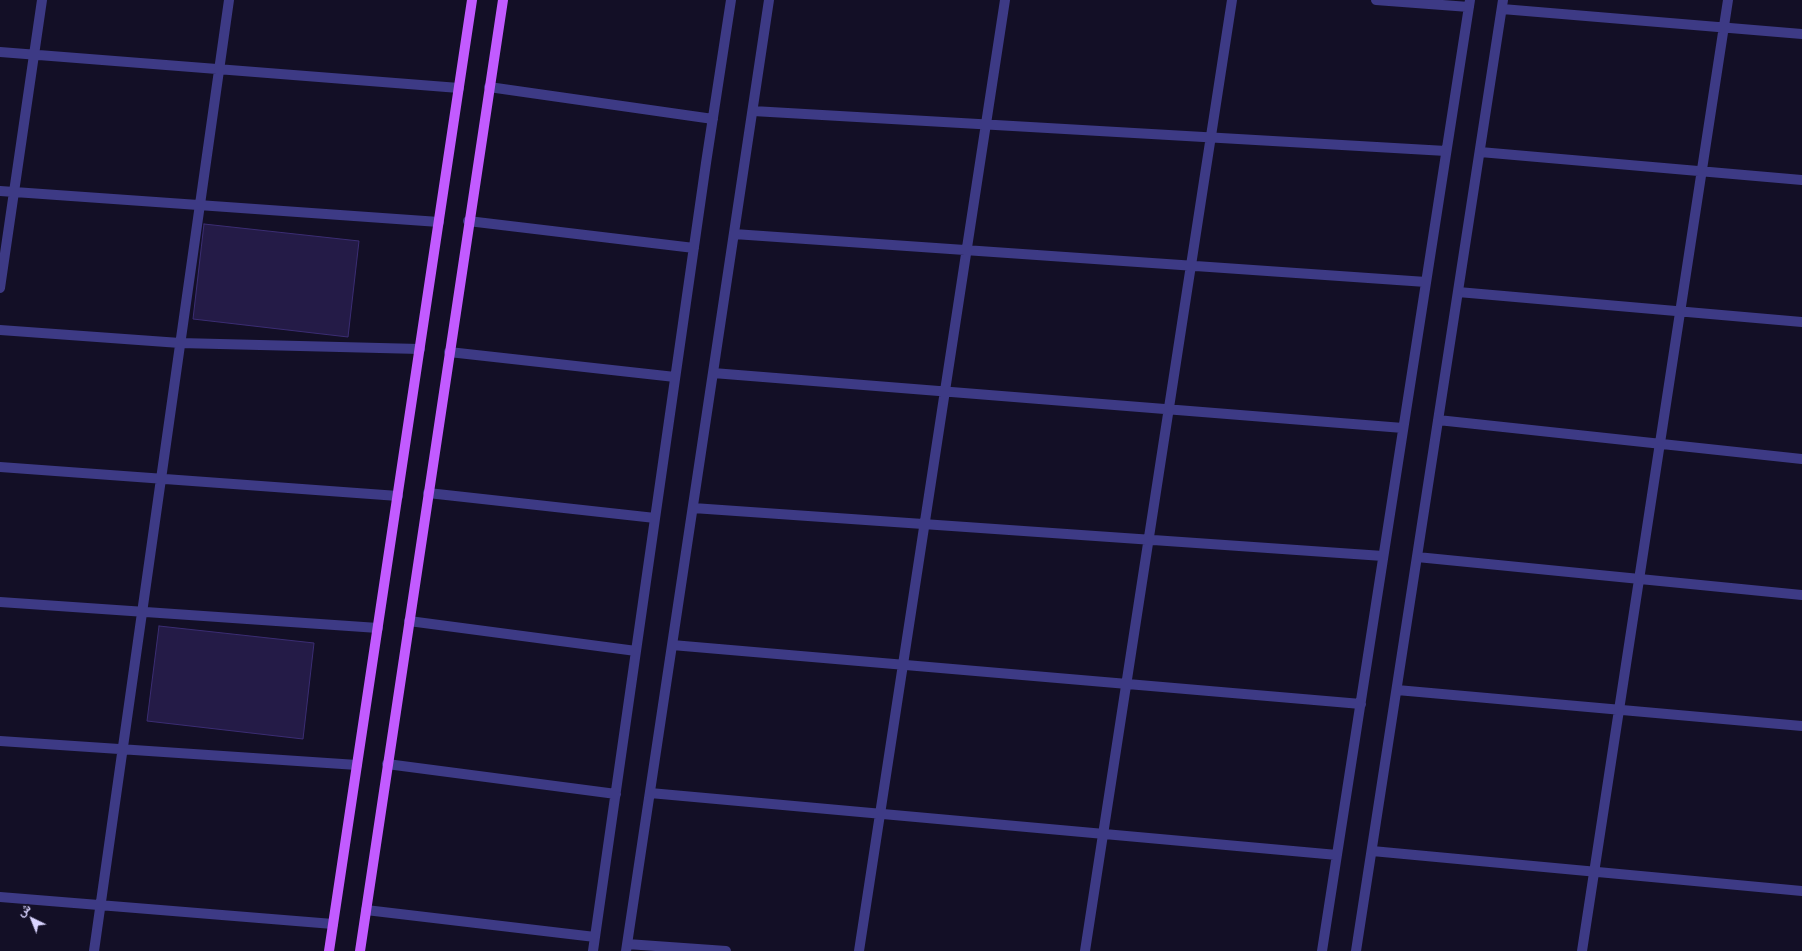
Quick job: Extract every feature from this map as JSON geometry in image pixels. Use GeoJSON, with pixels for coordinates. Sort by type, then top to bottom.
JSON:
{"type":"FeatureCollection","features":[{"type":"Feature","properties":{"kind":"main road"},"geometry":{"type":"LineString","coordinates":[[329,951],[472,0]]}},
{"type":"Feature","properties":{"kind":"main road"},"geometry":{"type":"LineString","coordinates":[[360,951],[468,221],[503,0]]}},
{"type":"Feature","properties":{"kind":"street"},"geometry":{"type":"LineString","coordinates":[[0,288],[42,0]]}},
{"type":"Feature","properties":{"kind":"street"},"geometry":{"type":"LineString","coordinates":[[94,951],[229,0]]}},
{"type":"Feature","properties":{"kind":"street"},"geometry":{"type":"LineString","coordinates":[[593,951],[675,377],[731,0]]}},
{"type":"Feature","properties":{"kind":"street"},"geometry":{"type":"LineString","coordinates":[[726,951],[627,947],[769,0]]}},
{"type":"Feature","properties":{"kind":"street"},"geometry":{"type":"LineString","coordinates":[[859,951],[1005,0]]}},
{"type":"Feature","properties":{"kind":"street"},"geometry":{"type":"LineString","coordinates":[[1085,951],[1232,0]]}},
{"type":"Feature","properties":{"kind":"street"},"geometry":{"type":"LineString","coordinates":[[1322,951],[1469,4],[1376,0]]}},
{"type":"Feature","properties":{"kind":"street"},"geometry":{"type":"LineString","coordinates":[[1582,951],[1728,0]]}},
{"type":"Feature","properties":{"kind":"street"},"geometry":{"type":"LineString","coordinates":[[1356,951],[1503,5],[1724,28],[1802,34]]}},
{"type":"Feature","properties":{"kind":"street"},"geometry":{"type":"LineString","coordinates":[[0,52],[459,88]]}},
{"type":"Feature","properties":{"kind":"street"},"geometry":{"type":"LineString","coordinates":[[489,87],[713,118]]}},
{"type":"Feature","properties":{"kind":"street"},"geometry":{"type":"LineString","coordinates":[[752,111],[1446,151]]}},
{"type":"Feature","properties":{"kind":"street"},"geometry":{"type":"LineString","coordinates":[[1480,152],[1802,180]]}},
{"type":"Feature","properties":{"kind":"street"},"geometry":{"type":"LineString","coordinates":[[0,191],[439,222]]}},
{"type":"Feature","properties":{"kind":"street"},"geometry":{"type":"LineString","coordinates":[[468,221],[694,248]]}},
{"type":"Feature","properties":{"kind":"street"},"geometry":{"type":"LineString","coordinates":[[734,234],[1426,282]]}},
{"type":"Feature","properties":{"kind":"street"},"geometry":{"type":"LineString","coordinates":[[1458,292],[1802,322]]}},
{"type":"Feature","properties":{"kind":"street"},"geometry":{"type":"LineString","coordinates":[[0,330],[180,343],[420,349]]}},
{"type":"Feature","properties":{"kind":"street"},"geometry":{"type":"LineString","coordinates":[[449,352],[675,377]]}},
{"type":"Feature","properties":{"kind":"street"},"geometry":{"type":"LineString","coordinates":[[713,373],[1403,428]]}},
{"type":"Feature","properties":{"kind":"street"},"geometry":{"type":"LineString","coordinates":[[1438,420],[1802,459]]}},
{"type":"Feature","properties":{"kind":"street"},"geometry":{"type":"LineString","coordinates":[[0,467],[398,496]]}},
{"type":"Feature","properties":{"kind":"street"},"geometry":{"type":"LineString","coordinates":[[428,493],[655,518]]}},
{"type":"Feature","properties":{"kind":"street"},"geometry":{"type":"LineString","coordinates":[[693,508],[1383,556]]}},
{"type":"Feature","properties":{"kind":"street"},"geometry":{"type":"LineString","coordinates":[[1417,557],[1802,595]]}},
{"type":"Feature","properties":{"kind":"street"},"geometry":{"type":"LineString","coordinates":[[0,602],[378,628]]}},
{"type":"Feature","properties":{"kind":"street"},"geometry":{"type":"LineString","coordinates":[[409,621],[636,651]]}},
{"type":"Feature","properties":{"kind":"street"},"geometry":{"type":"LineString","coordinates":[[672,645],[1361,704]]}},
{"type":"Feature","properties":{"kind":"street"},"geometry":{"type":"LineString","coordinates":[[1397,690],[1802,726]]}},
{"type":"Feature","properties":{"kind":"street"},"geometry":{"type":"LineString","coordinates":[[0,741],[357,765]]}},
{"type":"Feature","properties":{"kind":"street"},"geometry":{"type":"LineString","coordinates":[[387,764],[616,794]]}},
{"type":"Feature","properties":{"kind":"street"},"geometry":{"type":"LineString","coordinates":[[650,792],[1337,854]]}},
{"type":"Feature","properties":{"kind":"street"},"geometry":{"type":"LineString","coordinates":[[1372,851],[1802,891]]}},
{"type":"Feature","properties":{"kind":"street"},"geometry":{"type":"LineString","coordinates":[[0,897],[333,924]]}},
{"type":"Feature","properties":{"kind":"street"},"geometry":{"type":"LineString","coordinates":[[366,910],[595,937]]}},
{"type":"Feature","properties":{"kind":"building"},"geometry":{"type":"Polygon","coordinates":[[[204,224],[359,241],[348,337],[193,319],[204,224]]]}},
{"type":"Feature","properties":{"kind":"building"},"geometry":{"type":"Polygon","coordinates":[[[159,626],[314,643],[303,739],[147,721],[159,626]]]}}]}
